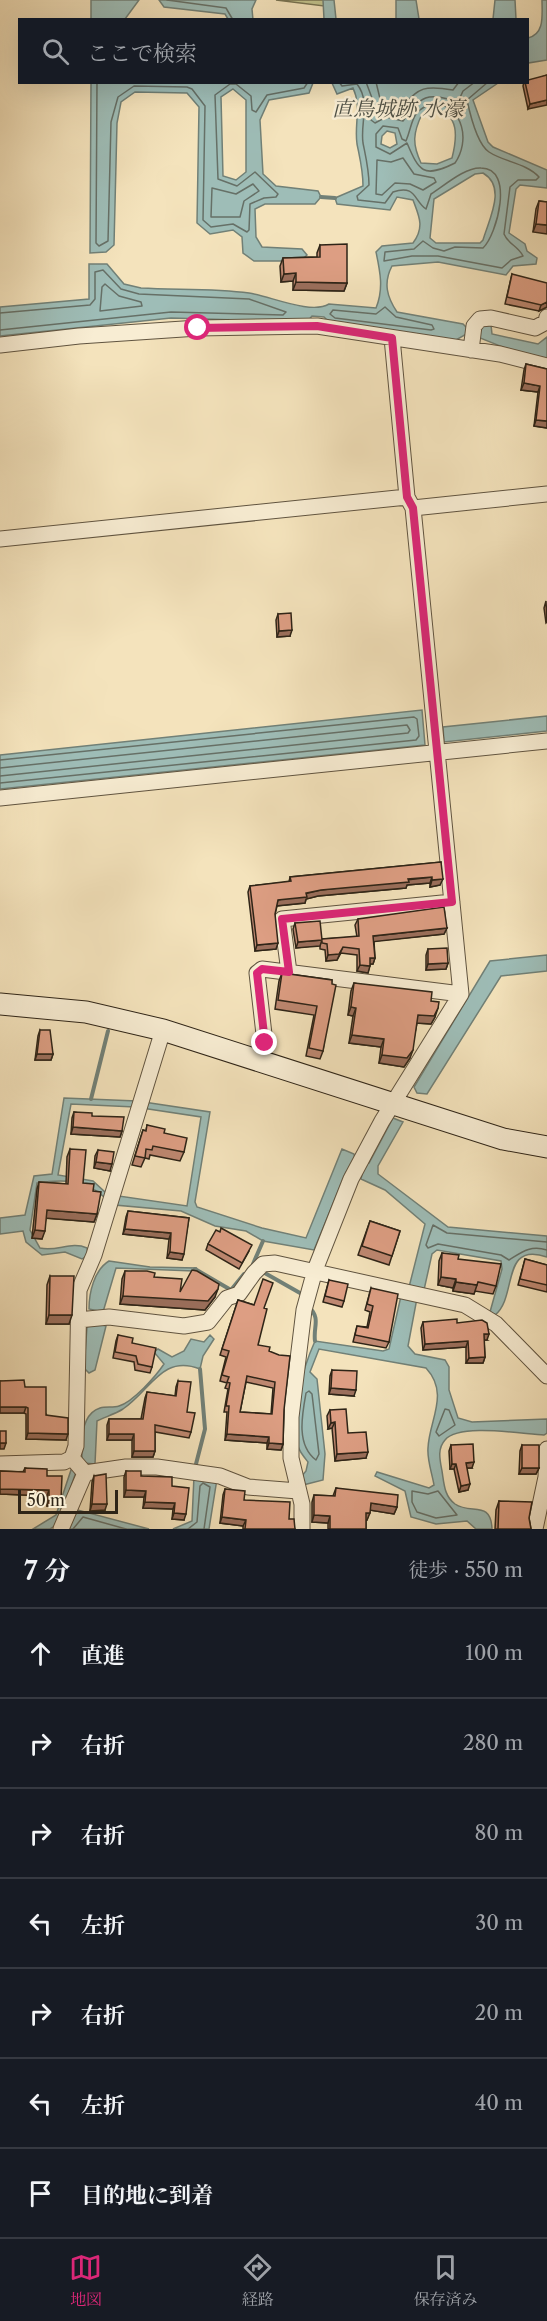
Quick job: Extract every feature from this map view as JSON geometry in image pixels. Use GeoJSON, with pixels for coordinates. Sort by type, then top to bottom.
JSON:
{"type":"FeatureCollection","features":[{"type":"Feature","properties":{"kind":"street"},"geometry":{"type":"LineString","coordinates":[[473,339],[480,319],[491,318],[535,328],[546,322],[547,317]]}},
{"type":"Feature","properties":{"kind":"street"},"geometry":{"type":"LineString","coordinates":[[0,345],[78,336],[198,328],[317,326],[392,338],[473,339],[547,366]]}},
{"type":"Feature","properties":{"kind":"street"},"geometry":{"type":"LineString","coordinates":[[302,1529],[302,1504],[291,1458],[291,1417],[304,1310],[315,1270],[351,1179],[393,1104],[461,994],[392,338]]}},
{"type":"Feature","properties":{"kind":"street"},"geometry":{"type":"LineString","coordinates":[[0,539],[410,502],[547,494]]}},
{"type":"Feature","properties":{"kind":"street"},"geometry":{"type":"LineString","coordinates":[[0,798],[547,741]]}},
{"type":"Feature","properties":{"kind":"street"},"geometry":{"type":"LineString","coordinates":[[289,972],[282,919],[452,902]]}},
{"type":"Feature","properties":{"kind":"street"},"geometry":{"type":"LineString","coordinates":[[260,1060],[265,1043],[257,973],[262,969],[461,994]]}},
{"type":"Feature","properties":{"kind":"street"},"geometry":{"type":"LineString","coordinates":[[0,1004],[86,1012],[163,1030],[503,1138],[547,1147]]}},
{"type":"Feature","properties":{"kind":"street"},"geometry":{"type":"LineString","coordinates":[[63,1525],[78,1465],[76,1446],[79,1290],[94,1256],[163,1030]]}},
{"type":"Feature","properties":{"kind":"street"},"geometry":{"type":"LineString","coordinates":[[78,1320],[110,1317],[184,1326],[208,1322],[227,1298],[239,1294],[254,1272],[263,1264],[275,1263],[465,1305],[496,1323],[547,1376]]}},
{"type":"Feature","properties":{"kind":"street"},"geometry":{"type":"LineString","coordinates":[[535,1529],[546,1477],[547,1449]]}},
{"type":"Feature","properties":{"kind":"street"},"geometry":{"type":"LineString","coordinates":[[0,1464],[64,1462],[78,1465],[157,1467],[220,1476],[248,1487],[298,1491]]}},
{"type":"Feature","properties":{"kind":"green space"},"geometry":{"type":"Polygon","coordinates":[[[276,0],[324,0],[324,6],[276,0]]]}},
{"type":"Feature","properties":{"kind":"water"},"geometry":{"type":"Polygon","coordinates":[[[91,0],[139,0],[126,18],[91,18],[91,0]]]}},
{"type":"Feature","properties":{"kind":"water"},"geometry":{"type":"Polygon","coordinates":[[[159,0],[256,0],[252,9],[253,18],[227,18],[225,14],[164,7],[159,0]]]}},
{"type":"Feature","properties":{"kind":"water"},"geometry":{"type":"Polygon","coordinates":[[[323,0],[334,0],[336,18],[324,18],[323,0]]]}},
{"type":"Feature","properties":{"kind":"water"},"geometry":{"type":"Polygon","coordinates":[[[396,0],[416,0],[419,18],[396,18],[396,0]]]}},
{"type":"Feature","properties":{"kind":"water"},"geometry":{"type":"Polygon","coordinates":[[[495,0],[515,0],[516,18],[493,18],[495,0]]]}},
{"type":"Feature","properties":{"kind":"water"},"geometry":{"type":"Polygon","coordinates":[[[542,0],[547,0],[547,60],[529,63],[529,38],[540,28],[542,0]]]}},
{"type":"Feature","properties":{"kind":"water","name":"直鳥城跡 水濠"},"geometry":{"type":"Polygon","coordinates":[[[91,84],[313,84],[309,93],[269,100],[260,120],[263,174],[276,186],[318,191],[321,197],[315,204],[265,204],[255,209],[256,237],[262,247],[302,249],[307,255],[301,261],[254,261],[243,253],[242,237],[233,230],[210,234],[197,223],[199,107],[187,93],[135,92],[121,102],[117,123],[114,245],[106,252],[90,253],[91,84]],[[233,89],[221,97],[223,176],[236,180],[246,172],[246,100],[233,89]]]}},
{"type":"Feature","properties":{"kind":"water"},"geometry":{"type":"Polygon","coordinates":[[[332,84],[497,84],[473,100],[488,142],[493,147],[547,170],[547,188],[520,185],[516,189],[509,233],[525,244],[527,251],[537,258],[536,264],[513,266],[506,275],[438,262],[392,266],[387,290],[397,312],[463,324],[468,329],[491,325],[492,334],[538,344],[547,337],[547,359],[520,354],[468,333],[456,340],[331,324],[324,317],[312,316],[307,322],[171,318],[0,336],[0,307],[89,299],[89,264],[107,264],[124,284],[141,288],[236,291],[301,306],[321,307],[329,304],[376,308],[381,287],[376,252],[382,246],[413,243],[419,232],[420,222],[413,200],[397,197],[390,210],[337,204],[335,198],[363,186],[356,137],[357,102],[353,88],[337,94],[332,84]],[[435,109],[422,114],[415,138],[416,150],[421,163],[437,164],[452,158],[455,128],[453,121],[443,112],[435,109]],[[387,131],[382,136],[381,144],[390,148],[397,144],[395,133],[387,131]],[[483,173],[475,174],[434,199],[430,238],[436,243],[480,243],[483,240],[495,195],[494,186],[483,173]]]}},
{"type":"Feature","properties":{"kind":"water"},"geometry":{"type":"Polygon","coordinates":[[[422,710],[425,745],[0,789],[0,755],[422,710]]]}},
{"type":"Feature","properties":{"kind":"water"},"geometry":{"type":"Polygon","coordinates":[[[547,716],[547,731],[444,742],[443,727],[547,716]]]}},
{"type":"Feature","properties":{"kind":"water"},"geometry":{"type":"Polygon","coordinates":[[[547,955],[547,971],[501,976],[427,1094],[417,1093],[414,1087],[490,961],[547,955]]]}},
{"type":"Feature","properties":{"kind":"water"},"geometry":{"type":"Polygon","coordinates":[[[64,1098],[137,1101],[210,1112],[195,1202],[197,1207],[262,1228],[306,1238],[342,1149],[354,1154],[355,1159],[350,1170],[346,1172],[314,1250],[263,1241],[246,1231],[215,1226],[181,1211],[115,1205],[119,1196],[187,1206],[201,1117],[135,1107],[71,1104],[58,1175],[93,1181],[106,1193],[104,1197],[89,1187],[73,1182],[37,1183],[30,1230],[40,1248],[81,1246],[87,1248],[88,1255],[82,1259],[65,1252],[42,1255],[26,1242],[23,1231],[0,1234],[0,1218],[25,1215],[34,1176],[52,1174],[64,1098]]]}},
{"type":"Feature","properties":{"kind":"water"},"geometry":{"type":"Polygon","coordinates":[[[393,1118],[403,1122],[378,1166],[378,1174],[448,1227],[547,1236],[547,1257],[532,1254],[522,1257],[512,1273],[502,1307],[495,1315],[490,1312],[502,1269],[501,1261],[437,1250],[432,1254],[424,1290],[417,1298],[408,1346],[415,1354],[445,1360],[449,1367],[449,1390],[458,1418],[472,1422],[547,1419],[547,1433],[544,1435],[463,1432],[452,1435],[442,1443],[440,1459],[444,1485],[451,1501],[461,1507],[484,1511],[491,1520],[492,1529],[476,1529],[467,1521],[436,1524],[411,1517],[405,1491],[375,1476],[377,1472],[429,1488],[434,1485],[428,1448],[436,1407],[437,1388],[426,1368],[319,1349],[310,1372],[317,1379],[325,1454],[323,1480],[303,1485],[301,1477],[306,1471],[308,1462],[298,1446],[296,1406],[306,1365],[315,1341],[383,1351],[389,1349],[401,1296],[407,1295],[425,1224],[385,1190],[361,1179],[364,1164],[369,1163],[393,1118]]]}},
{"type":"Feature","properties":{"kind":"water"},"geometry":{"type":"Polygon","coordinates":[[[109,1261],[150,1267],[196,1268],[194,1271],[116,1268],[103,1312],[89,1309],[93,1282],[109,1261]]]}},
{"type":"Feature","properties":{"kind":"water"},"geometry":{"type":"Polygon","coordinates":[[[95,1323],[106,1326],[95,1370],[89,1373],[84,1368],[87,1327],[95,1323]]]}},
{"type":"Feature","properties":{"kind":"water"},"geometry":{"type":"Polygon","coordinates":[[[210,1335],[214,1339],[203,1356],[200,1369],[176,1366],[166,1370],[123,1409],[97,1421],[95,1464],[84,1463],[76,1472],[60,1518],[70,1524],[78,1510],[149,1529],[67,1529],[58,1524],[50,1529],[33,1529],[56,1515],[72,1467],[82,1457],[84,1429],[89,1416],[100,1408],[125,1404],[144,1388],[164,1364],[154,1352],[158,1349],[172,1357],[184,1351],[191,1339],[204,1342],[210,1335]]]}},
{"type":"Feature","properties":{"kind":"water"},"geometry":{"type":"Polygon","coordinates":[[[194,1476],[217,1479],[209,1529],[173,1529],[192,1521],[194,1476]]]}},
{"type":"Feature","properties":{"kind":"building"},"geometry":{"type":"Polygon","coordinates":[[[547,75],[547,100],[530,104],[525,84],[529,84],[529,80],[547,75]]]}},
{"type":"Feature","properties":{"kind":"building"},"geometry":{"type":"Polygon","coordinates":[[[539,201],[547,202],[547,225],[536,224],[539,201]]]}},
{"type":"Feature","properties":{"kind":"building"},"geometry":{"type":"Polygon","coordinates":[[[347,244],[347,283],[296,282],[296,273],[284,274],[283,258],[320,257],[320,245],[347,244]]]}},
{"type":"Feature","properties":{"kind":"building"},"geometry":{"type":"Polygon","coordinates":[[[512,274],[547,283],[547,302],[541,305],[507,297],[512,274]]]}},
{"type":"Feature","properties":{"kind":"building"},"geometry":{"type":"Polygon","coordinates":[[[526,364],[547,369],[547,421],[536,420],[540,386],[524,383],[526,364]]]}},
{"type":"Feature","properties":{"kind":"building"},"geometry":{"type":"Polygon","coordinates":[[[291,613],[292,630],[279,631],[278,614],[291,613]]]}},
{"type":"Feature","properties":{"kind":"building"},"geometry":{"type":"Polygon","coordinates":[[[441,862],[443,879],[432,880],[432,877],[408,879],[409,882],[321,890],[306,893],[307,897],[278,900],[275,914],[278,943],[257,945],[250,886],[291,881],[290,877],[441,862]]]}},
{"type":"Feature","properties":{"kind":"building"},"geometry":{"type":"Polygon","coordinates":[[[444,907],[447,928],[373,936],[375,958],[370,958],[370,966],[360,965],[359,949],[343,947],[339,954],[328,955],[327,944],[322,943],[322,939],[359,936],[358,919],[444,907]]]}},
{"type":"Feature","properties":{"kind":"building"},"geometry":{"type":"Polygon","coordinates":[[[320,921],[322,940],[298,942],[295,923],[320,921]]]}},
{"type":"Feature","properties":{"kind":"building"},"geometry":{"type":"Polygon","coordinates":[[[447,948],[448,963],[428,964],[428,949],[447,948]]]}},
{"type":"Feature","properties":{"kind":"building"},"geometry":{"type":"Polygon","coordinates":[[[282,973],[332,980],[332,984],[336,985],[323,1051],[309,1048],[317,1006],[278,1000],[282,973]]]}},
{"type":"Feature","properties":{"kind":"building"},"geometry":{"type":"Polygon","coordinates":[[[354,983],[432,992],[431,1001],[439,1002],[438,1008],[434,1016],[418,1015],[413,1050],[407,1058],[382,1055],[384,1039],[352,1035],[356,1008],[351,1007],[354,983]]]}},
{"type":"Feature","properties":{"kind":"building"},"geometry":{"type":"Polygon","coordinates":[[[40,1030],[50,1030],[53,1054],[37,1054],[40,1030]]]}},
{"type":"Feature","properties":{"kind":"building"},"geometry":{"type":"Polygon","coordinates":[[[74,1112],[92,1113],[92,1116],[124,1117],[122,1131],[73,1127],[74,1112]]]}},
{"type":"Feature","properties":{"kind":"building"},"geometry":{"type":"Polygon","coordinates":[[[147,1125],[165,1129],[164,1133],[187,1138],[184,1152],[153,1146],[152,1150],[146,1149],[145,1158],[135,1156],[143,1130],[146,1131],[147,1125]]]}},
{"type":"Feature","properties":{"kind":"building"},"geometry":{"type":"Polygon","coordinates":[[[70,1149],[86,1150],[83,1183],[94,1184],[93,1191],[101,1192],[97,1214],[47,1210],[45,1231],[35,1230],[39,1182],[68,1184],[70,1149]]]}},
{"type":"Feature","properties":{"kind":"building"},"geometry":{"type":"Polygon","coordinates":[[[98,1150],[114,1152],[112,1164],[96,1162],[98,1150]]]}},
{"type":"Feature","properties":{"kind":"building"},"geometry":{"type":"Polygon","coordinates":[[[128,1211],[189,1218],[184,1254],[170,1252],[171,1233],[125,1229],[128,1211]]]}},
{"type":"Feature","properties":{"kind":"building"},"geometry":{"type":"Polygon","coordinates":[[[370,1221],[400,1231],[392,1256],[362,1246],[370,1221]]]}},
{"type":"Feature","properties":{"kind":"building"},"geometry":{"type":"Polygon","coordinates":[[[221,1228],[252,1245],[242,1263],[208,1244],[216,1230],[220,1232],[221,1228]]]}},
{"type":"Feature","properties":{"kind":"building"},"geometry":{"type":"Polygon","coordinates":[[[442,1253],[459,1255],[458,1259],[501,1264],[496,1286],[478,1282],[477,1285],[456,1282],[456,1279],[441,1277],[442,1253]]]}},
{"type":"Feature","properties":{"kind":"building"},"geometry":{"type":"Polygon","coordinates":[[[525,1259],[547,1265],[547,1285],[520,1279],[525,1259]]]}},
{"type":"Feature","properties":{"kind":"building"},"geometry":{"type":"Polygon","coordinates":[[[192,1270],[219,1284],[218,1289],[208,1301],[123,1296],[125,1271],[147,1271],[155,1273],[154,1277],[182,1279],[180,1292],[192,1270]]]}},
{"type":"Feature","properties":{"kind":"building"},"geometry":{"type":"Polygon","coordinates":[[[50,1276],[74,1276],[72,1315],[49,1315],[50,1276]]]}},
{"type":"Feature","properties":{"kind":"building"},"geometry":{"type":"Polygon","coordinates":[[[263,1279],[273,1283],[264,1308],[267,1309],[258,1345],[270,1347],[269,1351],[279,1355],[290,1356],[283,1444],[269,1443],[269,1437],[227,1434],[229,1406],[226,1406],[230,1383],[227,1382],[229,1377],[222,1375],[229,1351],[222,1349],[238,1300],[254,1305],[263,1279]],[[247,1376],[240,1412],[272,1414],[275,1382],[247,1376]]]}},
{"type":"Feature","properties":{"kind":"building"},"geometry":{"type":"Polygon","coordinates":[[[329,1280],[348,1284],[344,1301],[325,1296],[329,1280]]]}},
{"type":"Feature","properties":{"kind":"building"},"geometry":{"type":"Polygon","coordinates":[[[371,1288],[398,1294],[389,1342],[355,1335],[357,1326],[368,1328],[373,1306],[367,1304],[371,1288]]]}},
{"type":"Feature","properties":{"kind":"building"},"geometry":{"type":"Polygon","coordinates":[[[457,1319],[457,1323],[482,1320],[487,1323],[489,1334],[484,1334],[485,1357],[469,1358],[468,1341],[425,1344],[423,1322],[457,1319]]]}},
{"type":"Feature","properties":{"kind":"building"},"geometry":{"type":"Polygon","coordinates":[[[118,1335],[133,1338],[132,1343],[156,1348],[152,1367],[138,1364],[136,1356],[115,1352],[118,1335]]]}},
{"type":"Feature","properties":{"kind":"building"},"geometry":{"type":"Polygon","coordinates":[[[332,1370],[357,1371],[356,1390],[331,1388],[332,1370]]]}},
{"type":"Feature","properties":{"kind":"building"},"geometry":{"type":"Polygon","coordinates":[[[24,1380],[25,1387],[46,1387],[46,1415],[68,1418],[68,1434],[28,1433],[28,1408],[0,1407],[0,1381],[24,1380]]]}},
{"type":"Feature","properties":{"kind":"building"},"geometry":{"type":"Polygon","coordinates":[[[178,1381],[191,1382],[187,1412],[195,1413],[191,1432],[155,1425],[155,1451],[134,1451],[134,1434],[109,1434],[109,1419],[143,1419],[147,1392],[176,1396],[178,1381]]]}},
{"type":"Feature","properties":{"kind":"building"},"geometry":{"type":"Polygon","coordinates":[[[346,1409],[348,1433],[366,1432],[368,1452],[337,1454],[335,1422],[331,1423],[330,1410],[346,1409]]]}},
{"type":"Feature","properties":{"kind":"building"},"geometry":{"type":"Polygon","coordinates":[[[0,1431],[6,1431],[6,1443],[0,1443],[0,1431]]]}},
{"type":"Feature","properties":{"kind":"building"},"geometry":{"type":"Polygon","coordinates":[[[473,1444],[474,1462],[466,1463],[470,1484],[461,1486],[456,1464],[452,1464],[451,1445],[473,1444]]]}},
{"type":"Feature","properties":{"kind":"building"},"geometry":{"type":"Polygon","coordinates":[[[522,1445],[539,1445],[539,1468],[522,1468],[522,1445]]]}},
{"type":"Feature","properties":{"kind":"building"},"geometry":{"type":"Polygon","coordinates":[[[25,1468],[47,1469],[47,1476],[62,1476],[61,1500],[49,1500],[49,1490],[0,1489],[0,1471],[25,1472],[25,1468]]]}},
{"type":"Feature","properties":{"kind":"building"},"geometry":{"type":"Polygon","coordinates":[[[126,1471],[141,1471],[141,1476],[172,1477],[172,1486],[189,1488],[186,1514],[174,1513],[175,1503],[145,1502],[146,1491],[126,1490],[126,1471]]]}},
{"type":"Feature","properties":{"kind":"building"},"geometry":{"type":"Polygon","coordinates":[[[106,1474],[107,1504],[92,1504],[94,1476],[106,1474]]]}},
{"type":"Feature","properties":{"kind":"building"},"geometry":{"type":"Polygon","coordinates":[[[336,1488],[398,1495],[397,1507],[371,1503],[370,1513],[366,1513],[366,1529],[330,1529],[330,1516],[314,1515],[314,1495],[335,1496],[336,1488]]]}},
{"type":"Feature","properties":{"kind":"building"},"geometry":{"type":"Polygon","coordinates":[[[225,1489],[245,1491],[244,1500],[290,1502],[289,1519],[294,1519],[295,1529],[245,1529],[246,1520],[222,1517],[225,1489]]]}},
{"type":"Feature","properties":{"kind":"building"},"geometry":{"type":"Polygon","coordinates":[[[499,1501],[532,1502],[529,1518],[531,1529],[498,1529],[499,1501]]]}},
{"type":"Feature","properties":{"kind":"waterway"},"geometry":{"type":"LineString","coordinates":[[321,197],[335,198]]}},
{"type":"Feature","properties":{"kind":"waterway"},"geometry":{"type":"LineString","coordinates":[[91,1099],[108,1031]]}},
{"type":"Feature","properties":{"kind":"waterway"},"geometry":{"type":"LineString","coordinates":[[253,1264],[263,1241]]}},
{"type":"Feature","properties":{"kind":"waterway"},"geometry":{"type":"LineString","coordinates":[[195,1269],[231,1290],[244,1274]]}},
{"type":"Feature","properties":{"kind":"waterway"},"geometry":{"type":"LineString","coordinates":[[263,1272],[300,1293]]}},
{"type":"Feature","properties":{"kind":"waterway"},"geometry":{"type":"LineString","coordinates":[[309,1307],[316,1319],[315,1341]]}},
{"type":"Feature","properties":{"kind":"waterway"},"geometry":{"type":"LineString","coordinates":[[196,1464],[205,1429],[200,1369]]}},
{"type":"Feature","properties":{"kind":"route"},"geometry":{"type":"LineString","coordinates":[[198,328],[317,326],[392,338],[407,497],[413,508],[452,902],[282,919],[289,972],[262,969],[257,973],[265,1043]]}}]}
